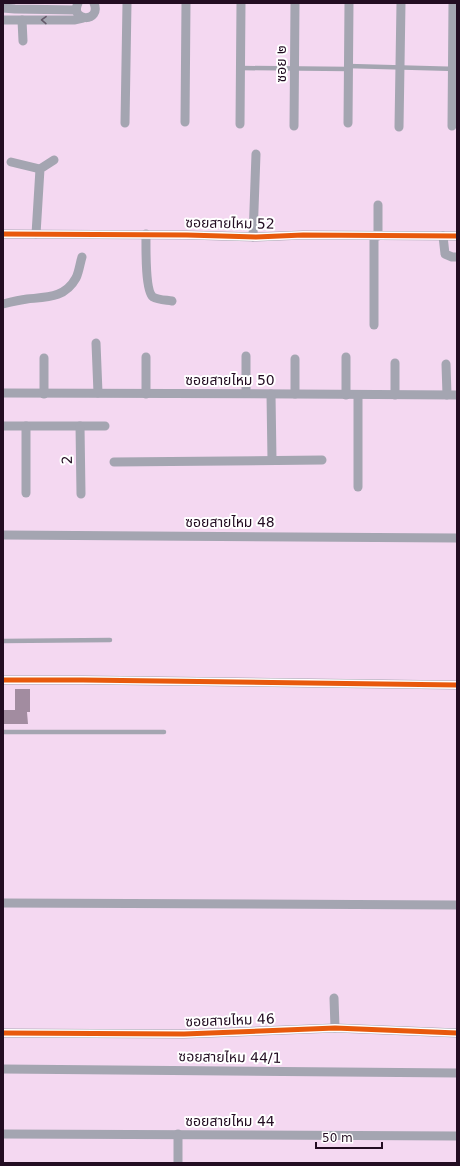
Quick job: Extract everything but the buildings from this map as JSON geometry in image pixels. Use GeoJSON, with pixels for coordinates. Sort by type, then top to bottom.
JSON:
{"type":"FeatureCollection","features":[{"type":"Feature","properties":{"kind":"street"},"geometry":{"type":"LineString","coordinates":[[3,20],[74,20],[90,17],[93,14],[95,7],[94,3]]}},
{"type":"Feature","properties":{"kind":"street"},"geometry":{"type":"LineString","coordinates":[[126,123],[127,3]]}},
{"type":"Feature","properties":{"kind":"street"},"geometry":{"type":"LineString","coordinates":[[185,122],[186,3]]}},
{"type":"Feature","properties":{"kind":"street"},"geometry":{"type":"LineString","coordinates":[[240,124],[241,3]]}},
{"type":"Feature","properties":{"kind":"street","name":"ซอย ๒"},"geometry":{"type":"LineString","coordinates":[[294,126],[295,3]]}},
{"type":"Feature","properties":{"kind":"street"},"geometry":{"type":"LineString","coordinates":[[348,124],[349,3]]}},
{"type":"Feature","properties":{"kind":"street"},"geometry":{"type":"LineString","coordinates":[[400,127],[401,3]]}},
{"type":"Feature","properties":{"kind":"street"},"geometry":{"type":"LineString","coordinates":[[452,126],[455,69],[453,3]]}},
{"type":"Feature","properties":{"kind":"street"},"geometry":{"type":"LineString","coordinates":[[3,8],[77,6],[80,16],[83,18]]}},
{"type":"Feature","properties":{"kind":"street"},"geometry":{"type":"LineString","coordinates":[[22,20],[24,41]]}},
{"type":"Feature","properties":{"kind":"street"},"geometry":{"type":"LineString","coordinates":[[253,237],[256,154]]}},
{"type":"Feature","properties":{"kind":"street"},"geometry":{"type":"LineString","coordinates":[[11,162],[40,169],[54,160]]}},
{"type":"Feature","properties":{"kind":"street"},"geometry":{"type":"LineString","coordinates":[[36,234],[40,169]]}},
{"type":"Feature","properties":{"kind":"street"},"geometry":{"type":"LineString","coordinates":[[374,326],[378,205]]}},
{"type":"Feature","properties":{"kind":"street","name":"ซอยสายไหม 52"},"geometry":{"type":"LineString","coordinates":[[3,234],[146,234],[253,237],[309,235],[457,236]]}},
{"type":"Feature","properties":{"kind":"street"},"geometry":{"type":"LineString","coordinates":[[146,234],[148,282],[150,292],[152,296],[158,299],[172,301]]}},
{"type":"Feature","properties":{"kind":"street"},"geometry":{"type":"LineString","coordinates":[[443,236],[445,254],[452,257],[457,257]]}},
{"type":"Feature","properties":{"kind":"street"},"geometry":{"type":"LineString","coordinates":[[3,304],[25,299],[57,296],[70,286],[76,277],[82,257]]}},
{"type":"Feature","properties":{"kind":"street"},"geometry":{"type":"LineString","coordinates":[[96,344],[98,393]]}},
{"type":"Feature","properties":{"kind":"street"},"geometry":{"type":"LineString","coordinates":[[246,356],[246,393]]}},
{"type":"Feature","properties":{"kind":"street"},"geometry":{"type":"LineString","coordinates":[[146,357],[146,394]]}},
{"type":"Feature","properties":{"kind":"street"},"geometry":{"type":"LineString","coordinates":[[346,357],[346,395]]}},
{"type":"Feature","properties":{"kind":"street"},"geometry":{"type":"LineString","coordinates":[[44,358],[44,394]]}},
{"type":"Feature","properties":{"kind":"street"},"geometry":{"type":"LineString","coordinates":[[295,359],[295,394]]}},
{"type":"Feature","properties":{"kind":"street"},"geometry":{"type":"LineString","coordinates":[[395,363],[395,395]]}},
{"type":"Feature","properties":{"kind":"street"},"geometry":{"type":"LineString","coordinates":[[446,364],[447,395]]}},
{"type":"Feature","properties":{"kind":"street","name":"ซอยสายไหม 50"},"geometry":{"type":"LineString","coordinates":[[3,393],[457,395]]}},
{"type":"Feature","properties":{"kind":"street"},"geometry":{"type":"LineString","coordinates":[[271,394],[272,460]]}},
{"type":"Feature","properties":{"kind":"street"},"geometry":{"type":"LineString","coordinates":[[358,395],[358,487]]}},
{"type":"Feature","properties":{"kind":"street"},"geometry":{"type":"LineString","coordinates":[[3,426],[104,426]]}},
{"type":"Feature","properties":{"kind":"street"},"geometry":{"type":"LineString","coordinates":[[26,426],[26,493]]}},
{"type":"Feature","properties":{"kind":"street","name":"2"},"geometry":{"type":"LineString","coordinates":[[80,426],[81,494]]}},
{"type":"Feature","properties":{"kind":"street"},"geometry":{"type":"LineString","coordinates":[[114,462],[322,460]]}},
{"type":"Feature","properties":{"kind":"street","name":"ซอยสายไหม 48"},"geometry":{"type":"LineString","coordinates":[[3,535],[457,538]]}},
{"type":"Feature","properties":{"kind":"street"},"geometry":{"type":"LineString","coordinates":[[3,680],[457,685]]}},
{"type":"Feature","properties":{"kind":"street"},"geometry":{"type":"LineString","coordinates":[[3,903],[457,905]]}},
{"type":"Feature","properties":{"kind":"street"},"geometry":{"type":"LineString","coordinates":[[334,998],[335,1028]]}},
{"type":"Feature","properties":{"kind":"street","name":"ซอยสายไหม 46"},"geometry":{"type":"LineString","coordinates":[[3,1033],[184,1034],[335,1028],[457,1034]]}},
{"type":"Feature","properties":{"kind":"street","name":"ซอยสายไหม 44/1"},"geometry":{"type":"LineString","coordinates":[[3,1069],[457,1073]]}},
{"type":"Feature","properties":{"kind":"street","name":"ซอยสายไหม 44"},"geometry":{"type":"LineString","coordinates":[[3,1134],[457,1136]]}},
{"type":"Feature","properties":{"kind":"street"},"geometry":{"type":"LineString","coordinates":[[178,1134],[178,1163]]}},
{"type":"Feature","properties":{"kind":"lane"},"geometry":{"type":"LineString","coordinates":[[241,68],[400,67],[455,69]]}},
{"type":"Feature","properties":{"kind":"lane"},"geometry":{"type":"LineString","coordinates":[[3,641],[110,640]]}},
{"type":"Feature","properties":{"kind":"lane"},"geometry":{"type":"LineString","coordinates":[[3,732],[164,732]]}},
{"type":"Feature","properties":{"kind":"cycle path"},"geometry":{"type":"LineString","coordinates":[[3,234],[256,237],[303,235],[457,236]]}},
{"type":"Feature","properties":{"kind":"cycle path"},"geometry":{"type":"LineString","coordinates":[[3,680],[457,685]]}},
{"type":"Feature","properties":{"kind":"cycle path"},"geometry":{"type":"LineString","coordinates":[[3,1033],[184,1034],[335,1028],[457,1033]]}}]}
